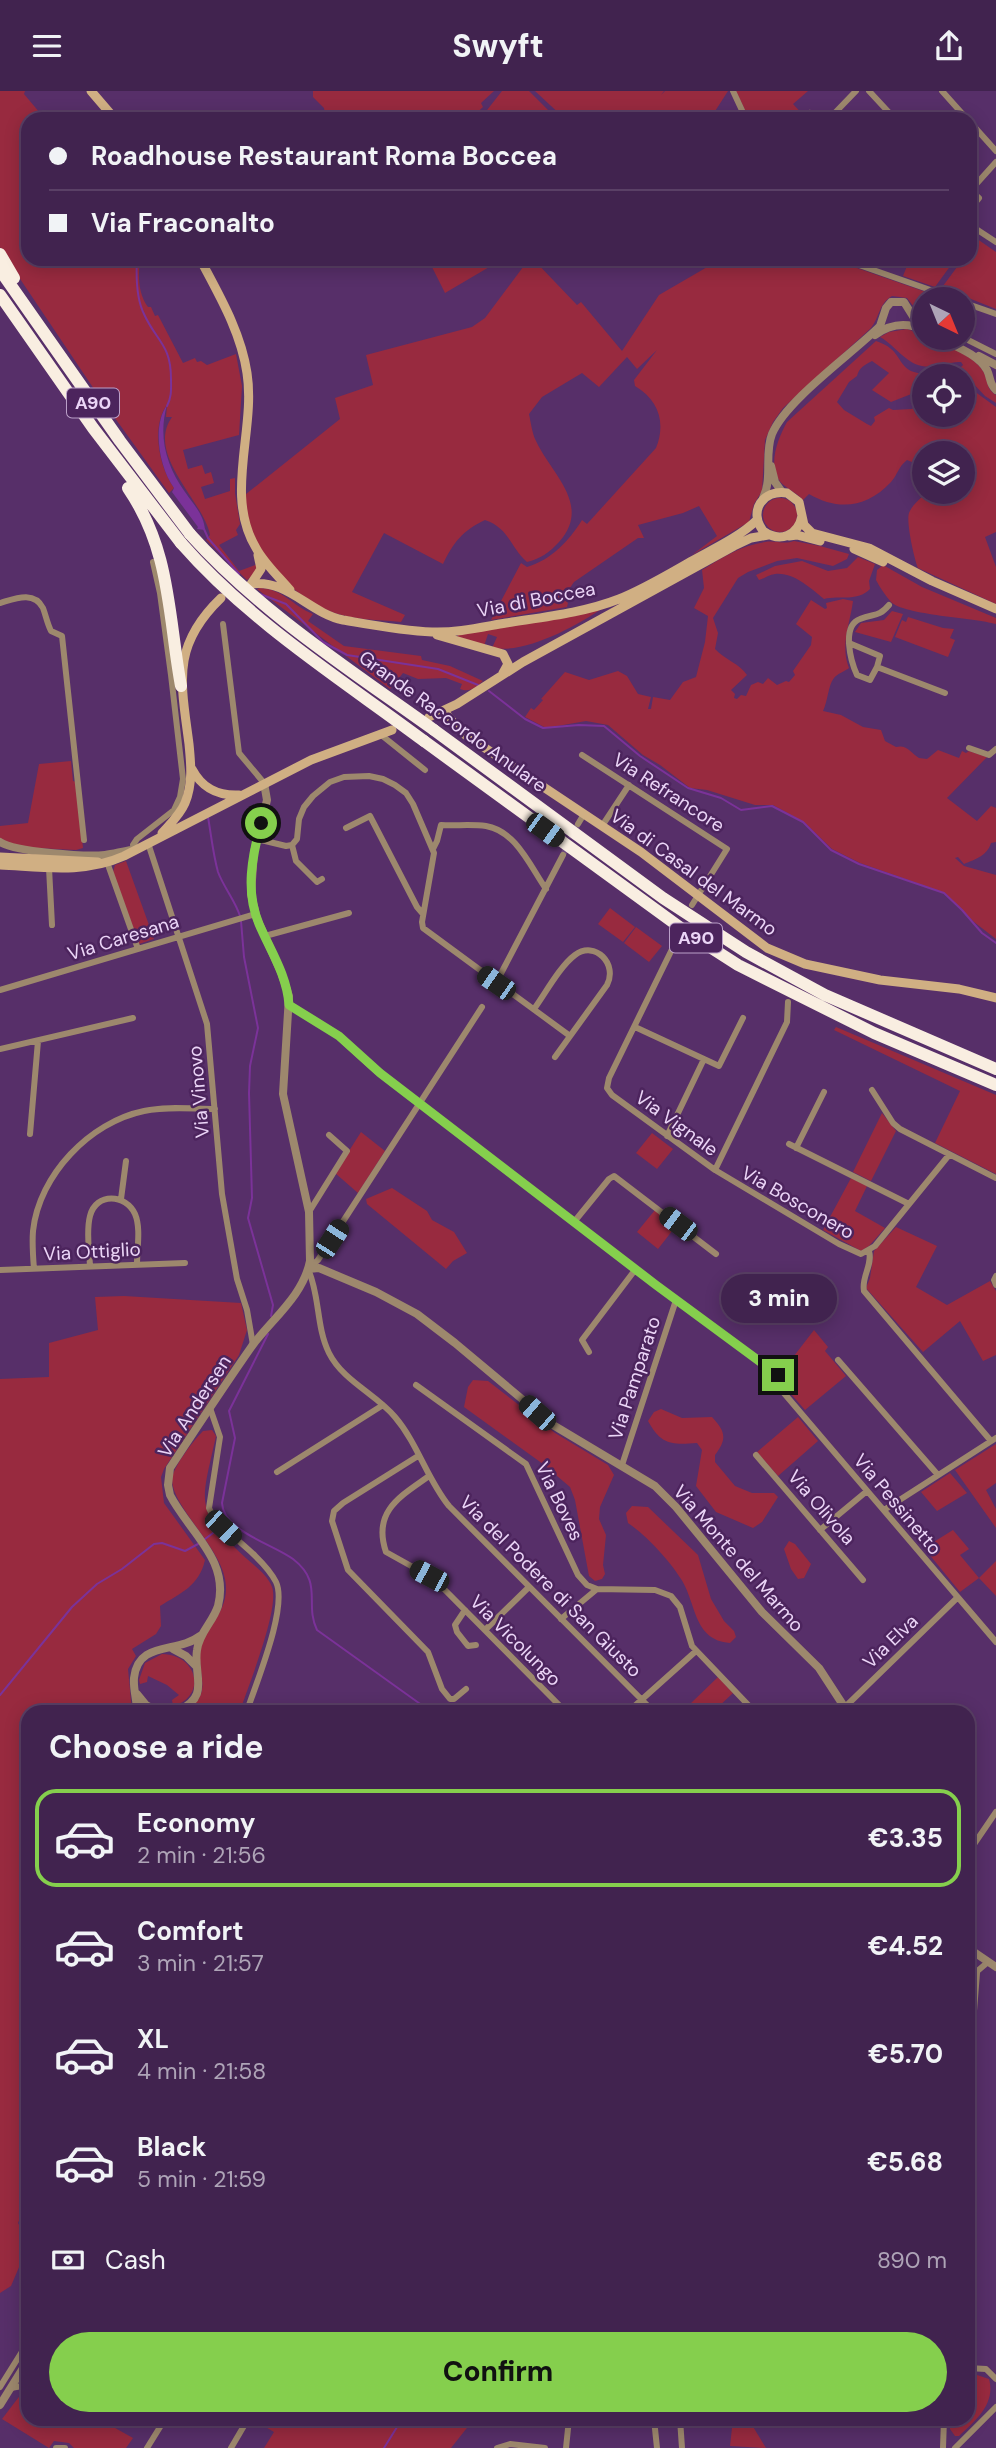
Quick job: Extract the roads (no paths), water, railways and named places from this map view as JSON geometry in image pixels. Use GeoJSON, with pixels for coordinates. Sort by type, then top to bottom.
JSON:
{"type":"FeatureCollection","features":[{"type":"Feature","properties":{"kind":"highway"},"geometry":{"type":"LineString","coordinates":[[0,254],[18,285],[26,308]]}},
{"type":"Feature","properties":{"kind":"highway","name":"Grande Raccordo Anulare"},"geometry":{"type":"LineString","coordinates":[[0,270],[214,579],[250,611],[685,931],[738,965],[874,1033],[996,1085]]}},
{"type":"Feature","properties":{"kind":"highway","name":"Grande Raccordo Anulare"},"geometry":{"type":"LineString","coordinates":[[0,295],[93,428],[186,538],[265,605],[663,898],[746,952],[825,995],[996,1069]]}},
{"type":"Feature","properties":{"kind":"highway"},"geometry":{"type":"LineString","coordinates":[[0,304],[20,323]]}},
{"type":"Feature","properties":{"kind":"highway"},"geometry":{"type":"LineString","coordinates":[[93,428],[114,468],[147,519],[158,547],[166,578],[181,686]]}},
{"type":"Feature","properties":{"kind":"main road"},"geometry":{"type":"LineString","coordinates":[[91,91],[109,112]]}},
{"type":"Feature","properties":{"kind":"main road"},"geometry":{"type":"LineString","coordinates":[[203,266],[238,338],[248,374],[242,505],[246,523],[256,548],[293,594]]}},
{"type":"Feature","properties":{"kind":"main road"},"geometry":{"type":"LineString","coordinates":[[996,609],[932,581],[869,548],[812,533],[804,525],[801,506],[796,498],[782,492],[775,492],[764,498],[757,508],[759,526],[768,535],[797,535],[857,549],[996,615]]}},
{"type":"Feature","properties":{"kind":"main road"},"geometry":{"type":"LineString","coordinates":[[784,537],[797,530],[802,516]]}},
{"type":"Feature","properties":{"kind":"main road","name":"Via di Boccea"},"geometry":{"type":"LineString","coordinates":[[425,631],[468,629],[599,606],[648,586],[746,530],[757,520]]}},
{"type":"Feature","properties":{"kind":"main road","name":"Via di Boccea"},"geometry":{"type":"LineString","coordinates":[[429,717],[444,711],[499,676],[734,546],[751,538],[768,535]]}},
{"type":"Feature","properties":{"kind":"main road","name":"Via di Boccea"},"geometry":{"type":"LineString","coordinates":[[256,548],[261,569],[251,584],[273,584],[334,617],[425,631],[503,655],[508,664],[499,676]]}},
{"type":"Feature","properties":{"kind":"main road"},"geometry":{"type":"LineString","coordinates":[[158,837],[184,807],[192,769],[181,686],[183,663],[190,638],[202,618],[221,598]]}},
{"type":"Feature","properties":{"kind":"main road","name":"Via di Casal del Marmo"},"geometry":{"type":"LineString","coordinates":[[444,711],[461,732],[601,825],[762,946],[792,960],[880,980],[959,989],[996,998]]}},
{"type":"Feature","properties":{"kind":"main road"},"geometry":{"type":"LineString","coordinates":[[1,863],[83,868],[107,862],[311,760],[392,730]]}},
{"type":"Feature","properties":{"kind":"main road"},"geometry":{"type":"LineString","coordinates":[[192,769],[208,789],[223,795],[240,795]]}},
{"type":"Feature","properties":{"kind":"main road"},"geometry":{"type":"LineString","coordinates":[[1,863],[107,862]]}},
{"type":"Feature","properties":{"kind":"street"},"geometry":{"type":"LineString","coordinates":[[733,91],[743,112]]}},
{"type":"Feature","properties":{"kind":"street"},"geometry":{"type":"LineString","coordinates":[[836,112],[856,91]]}},
{"type":"Feature","properties":{"kind":"street"},"geometry":{"type":"LineString","coordinates":[[869,91],[888,112]]}},
{"type":"Feature","properties":{"kind":"street"},"geometry":{"type":"LineString","coordinates":[[942,91],[960,112]]}},
{"type":"Feature","properties":{"kind":"street"},"geometry":{"type":"LineString","coordinates":[[977,131],[996,151]]}},
{"type":"Feature","properties":{"kind":"street"},"geometry":{"type":"LineString","coordinates":[[977,183],[996,162]]}},
{"type":"Feature","properties":{"kind":"street"},"geometry":{"type":"LineString","coordinates":[[977,230],[996,242]]}},
{"type":"Feature","properties":{"kind":"street"},"geometry":{"type":"LineString","coordinates":[[862,266],[922,287]]}},
{"type":"Feature","properties":{"kind":"street"},"geometry":{"type":"LineString","coordinates":[[764,498],[769,446],[780,418],[875,331],[885,316],[888,305],[896,301],[904,302],[910,313],[904,324]]}},
{"type":"Feature","properties":{"kind":"street"},"geometry":{"type":"LineString","coordinates":[[975,307],[996,314]]}},
{"type":"Feature","properties":{"kind":"street"},"geometry":{"type":"LineString","coordinates":[[885,316],[892,325]]}},
{"type":"Feature","properties":{"kind":"street"},"geometry":{"type":"LineString","coordinates":[[782,492],[773,477],[771,457],[779,426],[796,406],[869,341],[892,325],[912,326]]}},
{"type":"Feature","properties":{"kind":"street"},"geometry":{"type":"LineString","coordinates":[[975,344],[996,354]]}},
{"type":"Feature","properties":{"kind":"street"},"geometry":{"type":"LineString","coordinates":[[960,350],[979,361],[987,370],[991,385],[996,390]]}},
{"type":"Feature","properties":{"kind":"street"},"geometry":{"type":"LineString","coordinates":[[967,350],[996,366],[989,377]]}},
{"type":"Feature","properties":{"kind":"street"},"geometry":{"type":"LineString","coordinates":[[0,842],[15,849],[78,854],[101,855],[135,850],[133,845],[137,839],[174,810],[183,782],[160,593],[153,562]]}},
{"type":"Feature","properties":{"kind":"street"},"geometry":{"type":"LineString","coordinates":[[0,603],[22,597],[34,599],[43,609],[51,631],[62,636],[84,840]]}},
{"type":"Feature","properties":{"kind":"street"},"geometry":{"type":"LineString","coordinates":[[849,643],[880,656],[870,680],[857,675],[850,659],[849,643],[854,623],[858,619],[881,614],[889,605]]}},
{"type":"Feature","properties":{"kind":"street"},"geometry":{"type":"LineString","coordinates":[[223,624],[239,753],[264,783],[267,800],[250,884],[255,913],[284,978],[289,1005],[283,1094],[309,1212],[308,1269]]}},
{"type":"Feature","properties":{"kind":"street"},"geometry":{"type":"LineString","coordinates":[[877,667],[945,693]]}},
{"type":"Feature","properties":{"kind":"street"},"geometry":{"type":"LineString","coordinates":[[380,733],[425,770]]}},
{"type":"Feature","properties":{"kind":"street"},"geometry":{"type":"LineString","coordinates":[[969,748],[989,755],[996,749]]}},
{"type":"Feature","properties":{"kind":"street","name":"Via Refrancore"},"geometry":{"type":"LineString","coordinates":[[582,755],[727,849],[697,895]]}},
{"type":"Feature","properties":{"kind":"street"},"geometry":{"type":"LineString","coordinates":[[257,839],[292,845],[298,837],[302,811],[318,791],[339,778],[369,776],[388,781],[406,793],[433,849],[435,859],[422,925],[426,931],[570,1036]]}},
{"type":"Feature","properties":{"kind":"street"},"geometry":{"type":"LineString","coordinates":[[601,825],[629,785]]}},
{"type":"Feature","properties":{"kind":"street"},"geometry":{"type":"LineString","coordinates":[[578,824],[584,814]]}},
{"type":"Feature","properties":{"kind":"street"},"geometry":{"type":"LineString","coordinates":[[346,828],[370,815],[417,907],[424,913]]}},
{"type":"Feature","properties":{"kind":"street"},"geometry":{"type":"LineString","coordinates":[[433,849],[441,825],[497,829],[513,840],[546,889]]}},
{"type":"Feature","properties":{"kind":"street","name":"Via Vinovo"},"geometry":{"type":"LineString","coordinates":[[148,843],[207,1024],[226,1220],[253,1345]]}},
{"type":"Feature","properties":{"kind":"street"},"geometry":{"type":"LineString","coordinates":[[292,845],[297,863],[317,882],[322,879]]}},
{"type":"Feature","properties":{"kind":"street"},"geometry":{"type":"LineString","coordinates":[[496,983],[563,855]]}},
{"type":"Feature","properties":{"kind":"street"},"geometry":{"type":"LineString","coordinates":[[107,862],[138,949]]}},
{"type":"Feature","properties":{"kind":"street"},"geometry":{"type":"LineString","coordinates":[[49,868],[52,925]]}},
{"type":"Feature","properties":{"kind":"street"},"geometry":{"type":"LineString","coordinates":[[692,905],[697,895]]}},
{"type":"Feature","properties":{"kind":"street","name":"Via Caresana"},"geometry":{"type":"LineString","coordinates":[[0,990],[255,913]]}},
{"type":"Feature","properties":{"kind":"street"},"geometry":{"type":"LineString","coordinates":[[265,936],[349,913]]}},
{"type":"Feature","properties":{"kind":"street","name":"Via Vignale"},"geometry":{"type":"LineString","coordinates":[[677,939],[609,1078],[607,1090],[715,1170],[787,1022],[788,1002]]}},
{"type":"Feature","properties":{"kind":"street"},"geometry":{"type":"LineString","coordinates":[[534,1009],[574,956],[589,951],[604,957],[610,967],[610,978],[555,1057]]}},
{"type":"Feature","properties":{"kind":"street"},"geometry":{"type":"LineString","coordinates":[[289,1005],[332,1031],[375,1070],[635,1270],[778,1375]]}},
{"type":"Feature","properties":{"kind":"street"},"geometry":{"type":"LineString","coordinates":[[308,1269],[318,1261],[482,1007]]}},
{"type":"Feature","properties":{"kind":"street"},"geometry":{"type":"LineString","coordinates":[[0,1049],[133,1018]]}},
{"type":"Feature","properties":{"kind":"street"},"geometry":{"type":"LineString","coordinates":[[635,1027],[719,1066],[743,1018]]}},
{"type":"Feature","properties":{"kind":"street"},"geometry":{"type":"LineString","coordinates":[[30,1134],[38,1041]]}},
{"type":"Feature","properties":{"kind":"street"},"geometry":{"type":"LineString","coordinates":[[667,1136],[704,1059]]}},
{"type":"Feature","properties":{"kind":"street"},"geometry":{"type":"LineString","coordinates":[[872,1090],[897,1127],[996,1178]]}},
{"type":"Feature","properties":{"kind":"street"},"geometry":{"type":"LineString","coordinates":[[796,1148],[824,1092]]}},
{"type":"Feature","properties":{"kind":"street"},"geometry":{"type":"LineString","coordinates":[[34,1269],[33,1232],[38,1210],[57,1171],[74,1150],[109,1125],[138,1112],[165,1108],[215,1109]]}},
{"type":"Feature","properties":{"kind":"street"},"geometry":{"type":"LineString","coordinates":[[309,1212],[347,1151],[329,1135]]}},
{"type":"Feature","properties":{"kind":"street"},"geometry":{"type":"LineString","coordinates":[[789,1144],[909,1203]]}},
{"type":"Feature","properties":{"kind":"street","name":"Via Bosconero"},"geometry":{"type":"LineString","coordinates":[[715,1170],[859,1254],[869,1251],[949,1155]]}},
{"type":"Feature","properties":{"kind":"street"},"geometry":{"type":"LineString","coordinates":[[121,1199],[126,1161]]}},
{"type":"Feature","properties":{"kind":"street"},"geometry":{"type":"LineString","coordinates":[[575,1222],[614,1176],[716,1254]]}},
{"type":"Feature","properties":{"kind":"street"},"geometry":{"type":"LineString","coordinates":[[90,1265],[91,1212],[104,1199],[121,1199],[130,1205],[136,1219],[137,1264]]}},
{"type":"Feature","properties":{"kind":"street"},"geometry":{"type":"LineString","coordinates":[[869,1251],[871,1261],[864,1291],[994,1439],[884,1510]]}},
{"type":"Feature","properties":{"kind":"street","name":"Via Ottiglio"},"geometry":{"type":"LineString","coordinates":[[0,1270],[185,1263]]}},
{"type":"Feature","properties":{"kind":"street","name":"Via Monte del Marmo"},"geometry":{"type":"LineString","coordinates":[[308,1269],[319,1268],[389,1298],[417,1314],[547,1421],[649,1481],[676,1507],[762,1612],[819,1668],[843,1705]]}},
{"type":"Feature","properties":{"kind":"street","name":"Via Andersen"},"geometry":{"type":"LineString","coordinates":[[189,1705],[196,1696],[200,1682],[196,1651],[202,1634],[217,1610],[221,1587],[217,1567],[169,1492],[170,1468],[253,1345],[285,1308],[308,1269]]}},
{"type":"Feature","properties":{"kind":"street","name":"Via del Podere di San Giusto"},"geometry":{"type":"LineString","coordinates":[[308,1269],[330,1355],[350,1378],[399,1422],[429,1476],[452,1510],[647,1705]]}},
{"type":"Feature","properties":{"kind":"street"},"geometry":{"type":"LineString","coordinates":[[589,1352],[582,1340],[635,1270]]}},
{"type":"Feature","properties":{"kind":"street"},"geometry":{"type":"LineString","coordinates":[[996,1276],[996,1285]]}},
{"type":"Feature","properties":{"kind":"street","name":"Via Pamparato"},"geometry":{"type":"LineString","coordinates":[[622,1465],[676,1300]]}},
{"type":"Feature","properties":{"kind":"street"},"geometry":{"type":"LineString","coordinates":[[838,1360],[938,1475]]}},
{"type":"Feature","properties":{"kind":"street","name":"Via Boves"},"geometry":{"type":"LineString","coordinates":[[416,1385],[526,1464],[578,1575],[587,1585],[597,1589]]}},
{"type":"Feature","properties":{"kind":"street","name":"Via Pessinetto"},"geometry":{"type":"LineString","coordinates":[[777,1385],[996,1642]]}},
{"type":"Feature","properties":{"kind":"street"},"geometry":{"type":"LineString","coordinates":[[277,1472],[383,1405]]}},
{"type":"Feature","properties":{"kind":"street"},"geometry":{"type":"LineString","coordinates":[[210,1408],[220,1437],[209,1508],[221,1527],[270,1573],[280,1595],[278,1612],[249,1705]]}},
{"type":"Feature","properties":{"kind":"street","name":"Via Olivola"},"geometry":{"type":"LineString","coordinates":[[757,1455],[863,1580]]}},
{"type":"Feature","properties":{"kind":"street"},"geometry":{"type":"LineString","coordinates":[[418,1456],[343,1503],[334,1511],[332,1521],[348,1570],[428,1652],[445,1693],[450,1699],[454,1699],[466,1689]]}},
{"type":"Feature","properties":{"kind":"street","name":"Via Vicolungo"},"geometry":{"type":"LineString","coordinates":[[429,1476],[390,1505],[383,1528],[384,1550],[390,1556],[429,1576],[559,1705]]}},
{"type":"Feature","properties":{"kind":"street"},"geometry":{"type":"LineString","coordinates":[[820,1530],[867,1491]]}},
{"type":"Feature","properties":{"kind":"street"},"geometry":{"type":"LineString","coordinates":[[485,1630],[529,1587]]}},
{"type":"Feature","properties":{"kind":"street"},"geometry":{"type":"LineString","coordinates":[[561,1619],[597,1589],[654,1590],[671,1596],[680,1607],[691,1644],[748,1705]]}},
{"type":"Feature","properties":{"kind":"street","name":"Via Elva"},"geometry":{"type":"LineString","coordinates":[[850,1705],[957,1598]]}},
{"type":"Feature","properties":{"kind":"street"},"geometry":{"type":"LineString","coordinates":[[465,1610],[455,1625],[457,1632],[468,1646],[476,1645]]}},
{"type":"Feature","properties":{"kind":"street"},"geometry":{"type":"LineString","coordinates":[[137,1705],[134,1677],[140,1662],[153,1651],[188,1644],[202,1634]]}},
{"type":"Feature","properties":{"kind":"street"},"geometry":{"type":"LineString","coordinates":[[173,1649],[186,1656],[198,1669]]}},
{"type":"Feature","properties":{"kind":"street"},"geometry":{"type":"LineString","coordinates":[[636,1705],[696,1651]]}},
{"type":"Feature","properties":{"kind":"street"},"geometry":{"type":"LineString","coordinates":[[137,1694],[146,1705]]}},
{"type":"Feature","properties":{"kind":"street"},"geometry":{"type":"LineString","coordinates":[[975,1843],[996,1812]]}},
{"type":"Feature","properties":{"kind":"street"},"geometry":{"type":"LineString","coordinates":[[975,1952],[993,1964],[977,1973],[975,1998]]}},
{"type":"Feature","properties":{"kind":"street"},"geometry":{"type":"LineString","coordinates":[[0,2387],[21,2353]]}},
{"type":"Feature","properties":{"kind":"street"},"geometry":{"type":"LineString","coordinates":[[975,2368],[986,2369],[996,2379]]}},
{"type":"Feature","properties":{"kind":"street"},"geometry":{"type":"LineString","coordinates":[[0,2405],[21,2372]]}},
{"type":"Feature","properties":{"kind":"street"},"geometry":{"type":"LineString","coordinates":[[11,2388],[21,2386]]}},
{"type":"Feature","properties":{"kind":"street"},"geometry":{"type":"LineString","coordinates":[[955,2448],[996,2407]]}},
{"type":"Feature","properties":{"kind":"street"},"geometry":{"type":"LineString","coordinates":[[147,2448],[161,2426]]}},
{"type":"Feature","properties":{"kind":"street"},"geometry":{"type":"LineString","coordinates":[[231,2448],[244,2426]]}},
{"type":"Feature","properties":{"kind":"street"},"geometry":{"type":"LineString","coordinates":[[566,2448],[568,2426]]}},
{"type":"Feature","properties":{"kind":"street"},"geometry":{"type":"LineString","coordinates":[[655,2426],[657,2448]]}},
{"type":"Feature","properties":{"kind":"street"},"geometry":{"type":"LineString","coordinates":[[680,2426],[682,2448]]}},
{"type":"Feature","properties":{"kind":"street"},"geometry":{"type":"LineString","coordinates":[[943,2448],[944,2426]]}},
{"type":"Feature","properties":{"kind":"street"},"geometry":{"type":"LineString","coordinates":[[944,2434],[949,2439],[960,2441]]}},
{"type":"Feature","properties":{"kind":"street"},"geometry":{"type":"LineString","coordinates":[[497,2448],[510,2444],[545,2448]]}},
{"type":"Feature","properties":{"kind":"street"},"geometry":{"type":"LineString","coordinates":[[56,2448],[65,2448]]}},
{"type":"Feature","properties":{"kind":"waterway"},"geometry":{"type":"LineString","coordinates":[[137,266],[141,308],[166,350],[170,367],[171,389],[167,406]]}},
{"type":"Feature","properties":{"kind":"waterway"},"geometry":{"type":"LineString","coordinates":[[204,529],[208,538],[239,574]]}},
{"type":"Feature","properties":{"kind":"waterway"},"geometry":{"type":"LineString","coordinates":[[260,594],[286,604],[323,642],[347,655],[438,669],[478,685]]}},
{"type":"Feature","properties":{"kind":"waterway"},"geometry":{"type":"LineString","coordinates":[[489,691],[525,719],[543,728],[604,726],[640,756],[688,788],[721,798],[741,810],[772,806],[803,822],[831,850],[859,864],[944,893],[982,933],[996,943]]}},
{"type":"Feature","properties":{"kind":"waterway"},"geometry":{"type":"LineString","coordinates":[[208,817],[218,872],[240,916]]}},
{"type":"Feature","properties":{"kind":"waterway"},"geometry":{"type":"LineString","coordinates":[[241,921],[244,957],[258,1028],[250,1066],[252,1198],[248,1218],[273,1305],[271,1316]]}},
{"type":"Feature","properties":{"kind":"waterway"},"geometry":{"type":"LineString","coordinates":[[268,1334],[229,1411],[235,1438],[222,1503],[225,1513],[240,1529],[284,1553],[302,1568],[311,1585],[312,1611],[317,1630],[422,1705]]}},
{"type":"Feature","properties":{"kind":"waterway"},"geometry":{"type":"LineString","coordinates":[[205,1539],[229,1521]]}},
{"type":"Feature","properties":{"kind":"waterway"},"geometry":{"type":"LineString","coordinates":[[0,1695],[72,1607],[97,1584],[154,1544],[162,1543],[185,1551],[198,1544]]}},
{"type":"Feature","properties":{"kind":"waterway"},"geometry":{"type":"LineString","coordinates":[[384,2448],[398,2426]]}},
{"type":"Feature","properties":{"kind":"tunnel"},"geometry":{"type":"LineString","coordinates":[[563,855],[578,824]]}}]}
